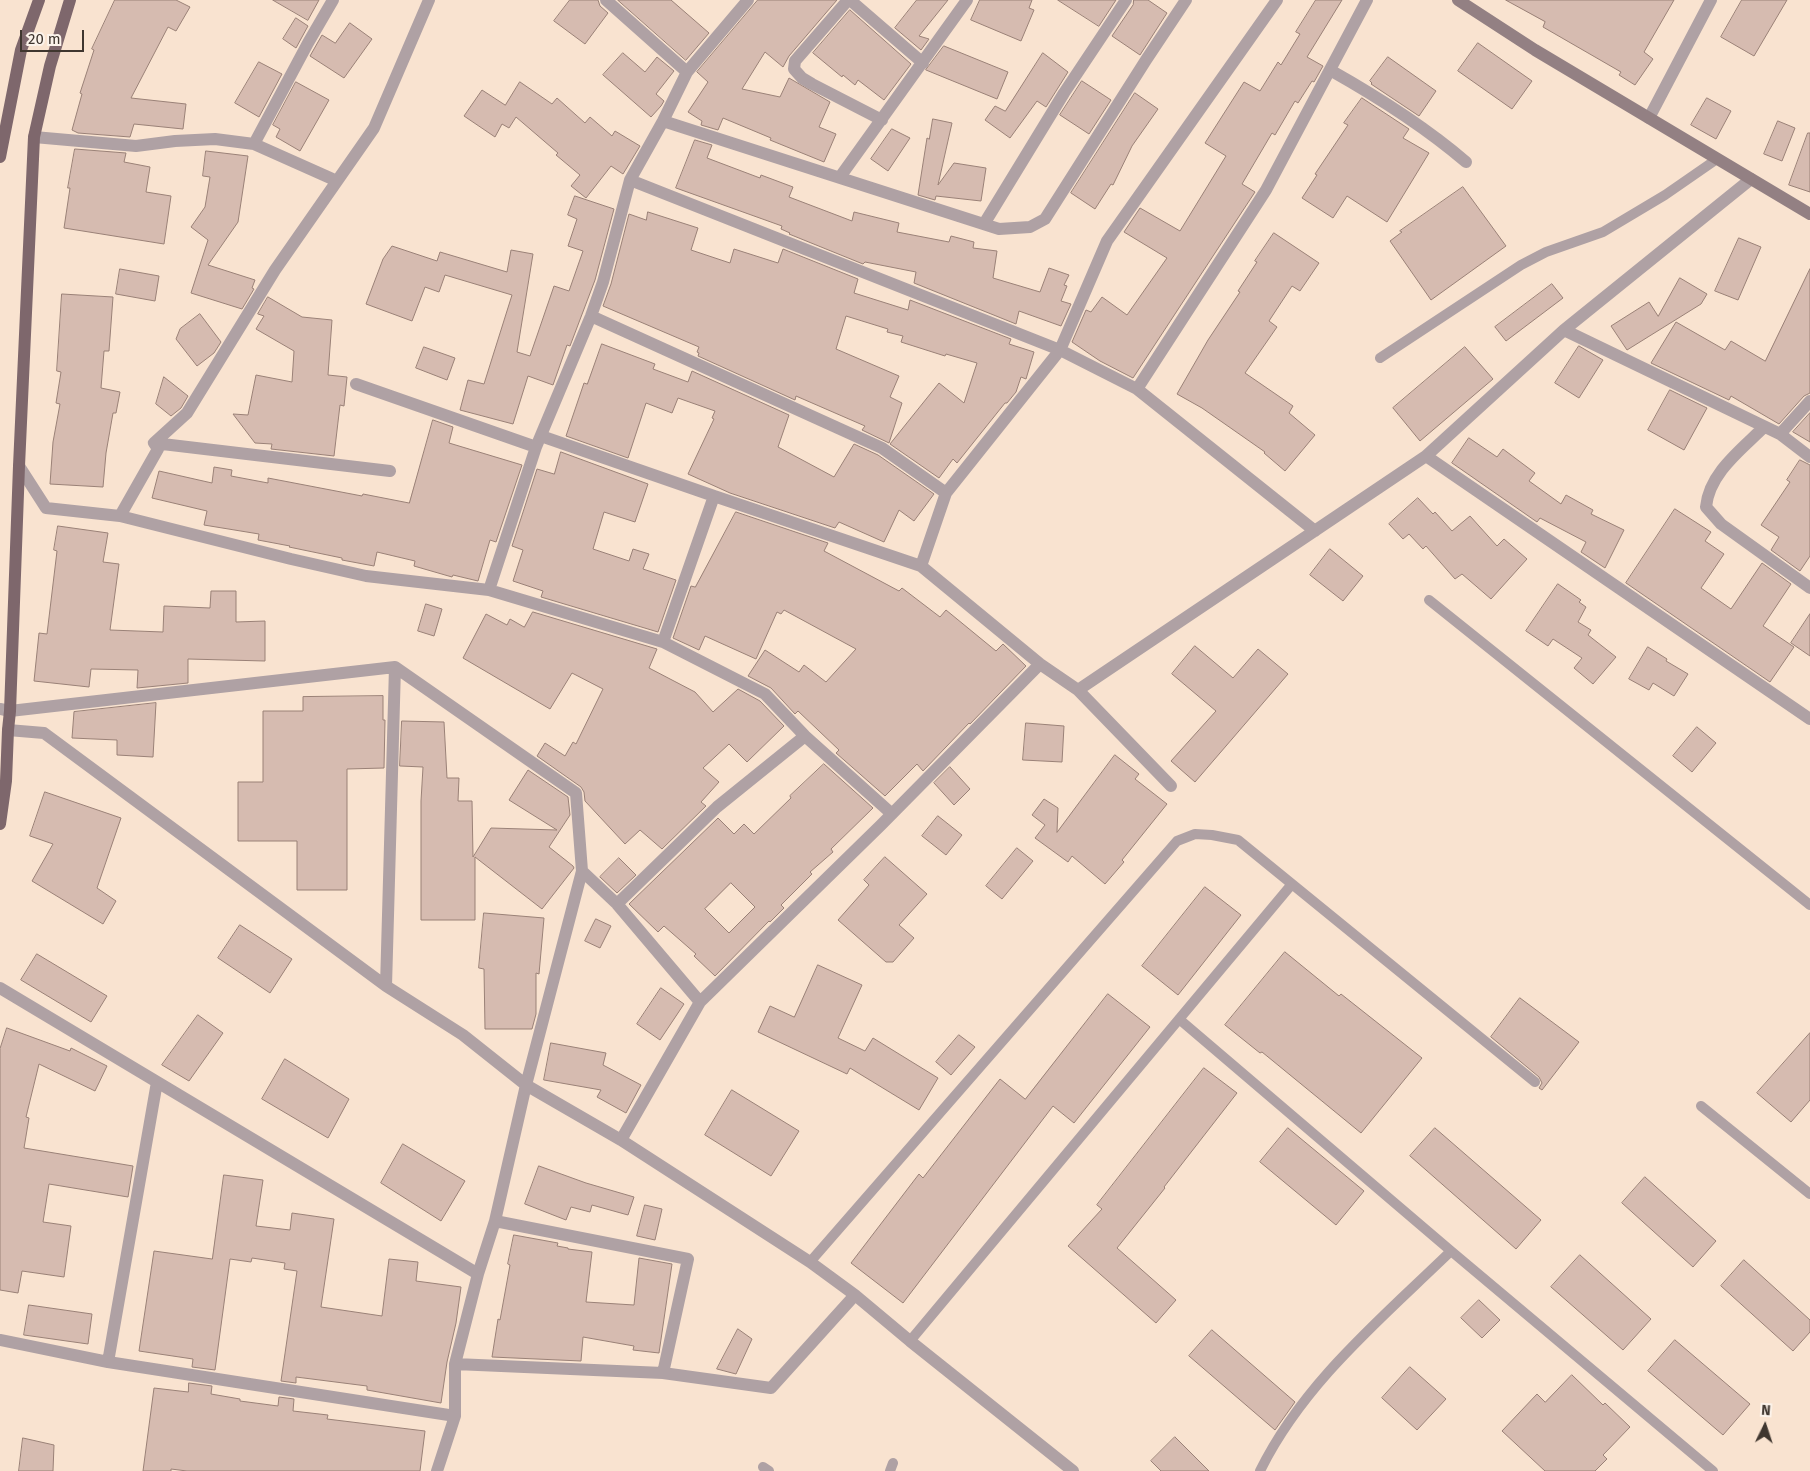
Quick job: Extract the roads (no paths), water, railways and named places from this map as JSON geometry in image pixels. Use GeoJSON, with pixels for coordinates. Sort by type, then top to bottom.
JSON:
{"type":"FeatureCollection","features":[{"type":"Feature","properties":{"kind":"main road"},"geometry":{"type":"LineString","coordinates":[[0,156],[20,50],[39,0]]}},
{"type":"Feature","properties":{"kind":"main road"},"geometry":{"type":"LineString","coordinates":[[0,824],[6,780],[8,730],[5,710],[19,466],[34,137],[50,66],[70,0]]}},
{"type":"Feature","properties":{"kind":"street"},"geometry":{"type":"LineString","coordinates":[[254,144],[308,43],[334,0]]}},
{"type":"Feature","properties":{"kind":"street"},"geometry":{"type":"LineString","coordinates":[[154,443],[187,413],[275,270],[374,128],[429,0]]}},
{"type":"Feature","properties":{"kind":"street"},"geometry":{"type":"LineString","coordinates":[[606,0],[687,72]]}},
{"type":"Feature","properties":{"kind":"street"},"geometry":{"type":"LineString","coordinates":[[489,590],[539,441],[591,316],[603,282],[630,180],[663,121],[687,72],[748,0]]}},
{"type":"Feature","properties":{"kind":"street"},"geometry":{"type":"LineString","coordinates":[[882,120],[802,78],[794,69],[794,61],[849,0],[923,63]]}},
{"type":"Feature","properties":{"kind":"street"},"geometry":{"type":"LineString","coordinates":[[840,177],[967,0]]}},
{"type":"Feature","properties":{"kind":"street"},"geometry":{"type":"LineString","coordinates":[[984,224],[1064,93],[1126,0]]}},
{"type":"Feature","properties":{"kind":"street"},"geometry":{"type":"LineString","coordinates":[[663,121],[999,229],[1030,227],[1045,219],[1186,0]]}},
{"type":"Feature","properties":{"kind":"street"},"geometry":{"type":"LineString","coordinates":[[921,566],[946,493],[1060,350],[1107,241],[1277,0]]}},
{"type":"Feature","properties":{"kind":"street"},"geometry":{"type":"LineString","coordinates":[[1137,389],[1266,190],[1367,0]]}},
{"type":"Feature","properties":{"kind":"street"},"geometry":{"type":"LineString","coordinates":[[1458,0],[1535,50],[1810,214]]}},
{"type":"Feature","properties":{"kind":"street"},"geometry":{"type":"LineString","coordinates":[[1649,118],[1712,0]]}},
{"type":"Feature","properties":{"kind":"street"},"geometry":{"type":"LineString","coordinates":[[1330,70],[1390,105],[1440,139],[1466,162]]}},
{"type":"Feature","properties":{"kind":"street"},"geometry":{"type":"LineString","coordinates":[[34,137],[136,146],[214,139],[254,144],[337,181]]}},
{"type":"Feature","properties":{"kind":"street"},"geometry":{"type":"LineString","coordinates":[[1078,690],[1426,456],[1564,330],[1751,179]]}},
{"type":"Feature","properties":{"kind":"street"},"geometry":{"type":"LineString","coordinates":[[630,180],[1060,350],[1137,389],[1315,531]]}},
{"type":"Feature","properties":{"kind":"street"},"geometry":{"type":"LineString","coordinates":[[591,316],[882,448],[946,493]]}},
{"type":"Feature","properties":{"kind":"street"},"geometry":{"type":"LineString","coordinates":[[1564,330],[1780,434],[1810,457]]}},
{"type":"Feature","properties":{"kind":"street"},"geometry":{"type":"LineString","coordinates":[[356,384],[714,496],[921,566],[1040,664],[1078,690],[1171,786]]}},
{"type":"Feature","properties":{"kind":"street"},"geometry":{"type":"LineString","coordinates":[[1780,434],[1810,401]]}},
{"type":"Feature","properties":{"kind":"street"},"geometry":{"type":"LineString","coordinates":[[1764,427],[1719,474],[1707,494],[1706,507],[1721,524],[1810,588]]}},
{"type":"Feature","properties":{"kind":"street"},"geometry":{"type":"LineString","coordinates":[[154,443],[390,471]]}},
{"type":"Feature","properties":{"kind":"street"},"geometry":{"type":"LineString","coordinates":[[120,516],[158,449],[154,443]]}},
{"type":"Feature","properties":{"kind":"street"},"geometry":{"type":"LineString","coordinates":[[1426,456],[1810,719]]}},
{"type":"Feature","properties":{"kind":"street"},"geometry":{"type":"LineString","coordinates":[[19,466],[46,508],[120,516],[366,576],[489,590],[663,642],[765,694],[805,736],[892,814]]}},
{"type":"Feature","properties":{"kind":"street"},"geometry":{"type":"LineString","coordinates":[[663,642],[714,496]]}},
{"type":"Feature","properties":{"kind":"street"},"geometry":{"type":"LineString","coordinates":[[621,1140],[700,1002],[892,814],[1040,664]]}},
{"type":"Feature","properties":{"kind":"street"},"geometry":{"type":"LineString","coordinates":[[386,986],[395,667]]}},
{"type":"Feature","properties":{"kind":"street"},"geometry":{"type":"LineString","coordinates":[[5,710],[395,667],[576,794],[582,871],[526,1085],[495,1221],[478,1274],[455,1364],[455,1416],[437,1471]]}},
{"type":"Feature","properties":{"kind":"street"},"geometry":{"type":"LineString","coordinates":[[8,730],[44,733],[386,986],[462,1035],[526,1085],[621,1140],[810,1262],[855,1295],[1073,1471]]}},
{"type":"Feature","properties":{"kind":"street"},"geometry":{"type":"LineString","coordinates":[[617,904],[717,806],[805,736]]}},
{"type":"Feature","properties":{"kind":"street"},"geometry":{"type":"LineString","coordinates":[[582,871],[617,904],[700,1002]]}},
{"type":"Feature","properties":{"kind":"street"},"geometry":{"type":"LineString","coordinates":[[0,988],[478,1274]]}},
{"type":"Feature","properties":{"kind":"street"},"geometry":{"type":"LineString","coordinates":[[108,1362],[157,1082]]}},
{"type":"Feature","properties":{"kind":"street"},"geometry":{"type":"LineString","coordinates":[[495,1221],[688,1259],[663,1374]]}},
{"type":"Feature","properties":{"kind":"street"},"geometry":{"type":"LineString","coordinates":[[455,1364],[663,1374],[771,1388],[855,1295]]}},
{"type":"Feature","properties":{"kind":"street"},"geometry":{"type":"LineString","coordinates":[[0,1340],[108,1362],[455,1416]]}},
{"type":"Feature","properties":{"kind":"lane"},"geometry":{"type":"LineString","coordinates":[[1380,358],[1521,265],[1546,252],[1603,232],[1665,195],[1717,159]]}},
{"type":"Feature","properties":{"kind":"lane"},"geometry":{"type":"LineString","coordinates":[[1429,600],[1810,905]]}},
{"type":"Feature","properties":{"kind":"lane"},"geometry":{"type":"LineString","coordinates":[[810,1262],[1177,841],[1195,834],[1238,840],[1535,1082]]}},
{"type":"Feature","properties":{"kind":"lane"},"geometry":{"type":"LineString","coordinates":[[910,1341],[1292,884]]}},
{"type":"Feature","properties":{"kind":"lane"},"geometry":{"type":"LineString","coordinates":[[1179,1020],[1450,1251],[1714,1471]]}},
{"type":"Feature","properties":{"kind":"lane"},"geometry":{"type":"LineString","coordinates":[[1702,1106],[1810,1194]]}},
{"type":"Feature","properties":{"kind":"lane"},"geometry":{"type":"LineString","coordinates":[[1260,1471],[1287,1424],[1335,1365],[1450,1251]]}}]}
